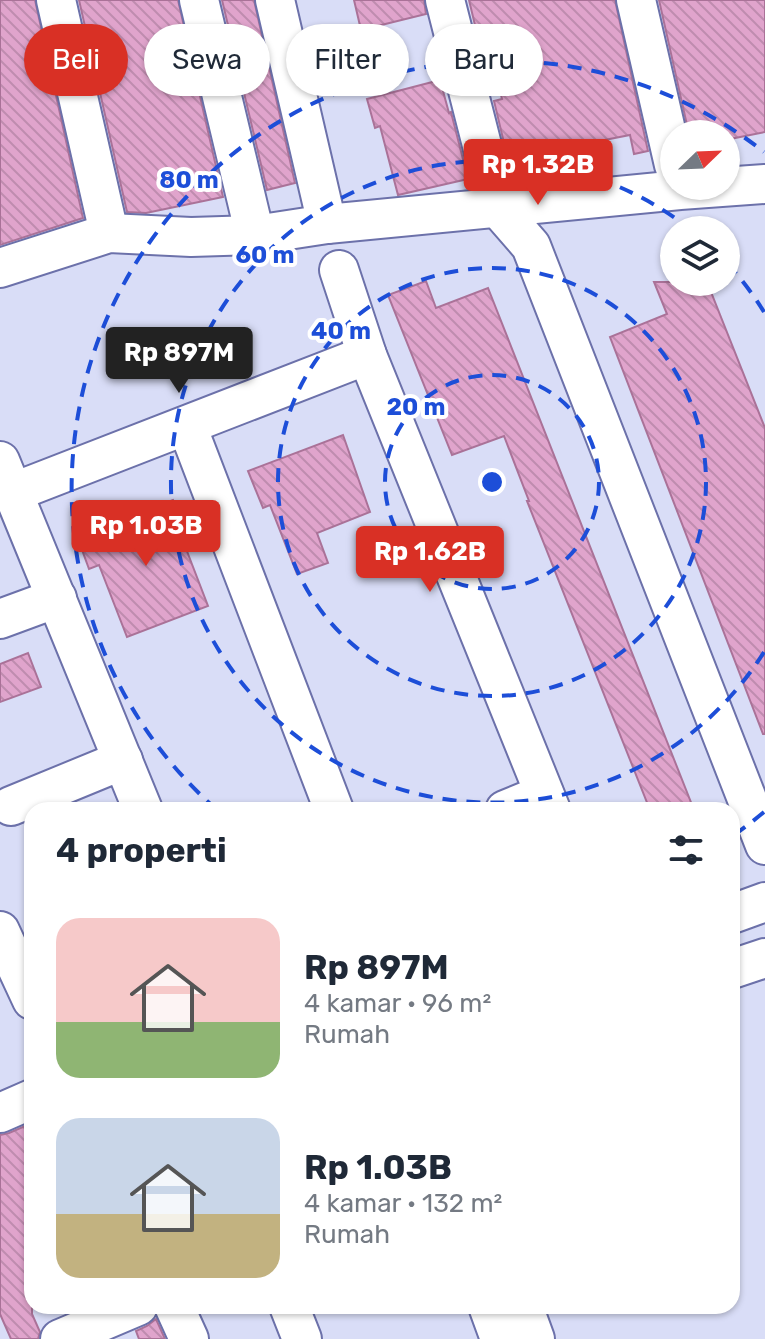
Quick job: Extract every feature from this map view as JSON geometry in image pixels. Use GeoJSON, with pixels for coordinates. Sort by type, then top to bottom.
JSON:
{"type":"FeatureCollection","features":[{"type":"Feature","properties":{"kind":"street"},"geometry":{"type":"LineString","coordinates":[[56,0],[109,233]]}},
{"type":"Feature","properties":{"kind":"street"},"geometry":{"type":"LineString","coordinates":[[199,0],[255,235]]}},
{"type":"Feature","properties":{"kind":"street"},"geometry":{"type":"LineString","coordinates":[[275,0],[327,224]]}},
{"type":"Feature","properties":{"kind":"street"},"geometry":{"type":"LineString","coordinates":[[445,0],[498,208],[531,246],[765,845]]}},
{"type":"Feature","properties":{"kind":"street"},"geometry":{"type":"LineString","coordinates":[[636,0],[664,120]]}},
{"type":"Feature","properties":{"kind":"street"},"geometry":{"type":"LineString","coordinates":[[0,268],[109,233],[191,237],[255,235],[327,224],[498,208],[660,183]]}},
{"type":"Feature","properties":{"kind":"street"},"geometry":{"type":"LineString","coordinates":[[740,183],[765,184]]}},
{"type":"Feature","properties":{"kind":"street"},"geometry":{"type":"LineString","coordinates":[[339,270],[367,355],[548,802]]}},
{"type":"Feature","properties":{"kind":"street"},"geometry":{"type":"LineString","coordinates":[[140,802],[7,476],[187,426],[367,355]]}},
{"type":"Feature","properties":{"kind":"street"},"geometry":{"type":"LineString","coordinates":[[187,426],[331,802]]}},
{"type":"Feature","properties":{"kind":"street"},"geometry":{"type":"LineString","coordinates":[[0,619],[57,598]]}},
{"type":"Feature","properties":{"kind":"street"},"geometry":{"type":"LineString","coordinates":[[11,806],[123,760]]}},
{"type":"Feature","properties":{"kind":"street"},"geometry":{"type":"LineString","coordinates":[[740,911],[765,902]]}},
{"type":"Feature","properties":{"kind":"street"},"geometry":{"type":"LineString","coordinates":[[0,931],[24,983]]}},
{"type":"Feature","properties":{"kind":"street"},"geometry":{"type":"LineString","coordinates":[[740,966],[765,958]]}},
{"type":"Feature","properties":{"kind":"street"},"geometry":{"type":"LineString","coordinates":[[0,1113],[24,1102]]}},
{"type":"Feature","properties":{"kind":"street"},"geometry":{"type":"LineString","coordinates":[[60,1339],[119,1314]]}},
{"type":"Feature","properties":{"kind":"street"},"geometry":{"type":"LineString","coordinates":[[178,1314],[189,1339]]}},
{"type":"Feature","properties":{"kind":"street"},"geometry":{"type":"LineString","coordinates":[[292,1314],[302,1339]]}},
{"type":"Feature","properties":{"kind":"street"},"geometry":{"type":"LineString","coordinates":[[491,1314],[500,1339]]}},
{"type":"Feature","properties":{"kind":"street"},"geometry":{"type":"LineString","coordinates":[[526,1314],[535,1339]]}},
{"type":"Feature","properties":{"kind":"path"},"geometry":{"type":"LineString","coordinates":[[367,574],[442,540]]}},
{"type":"Feature","properties":{"kind":"building"},"geometry":{"type":"Polygon","coordinates":[[[0,0],[35,0],[40,24],[24,24],[24,96],[56,96],[83,218],[0,245],[0,0]]]}},
{"type":"Feature","properties":{"kind":"building"},"geometry":{"type":"Polygon","coordinates":[[[79,0],[178,0],[183,24],[144,24],[144,96],[200,96],[223,197],[146,213],[127,212],[101,96],[128,96],[128,24],[84,24],[79,0]]]}},
{"type":"Feature","properties":{"kind":"building"},"geometry":{"type":"Polygon","coordinates":[[[222,0],[254,0],[259,24],[228,24],[222,0]]]}},
{"type":"Feature","properties":{"kind":"building"},"geometry":{"type":"Polygon","coordinates":[[[354,0],[424,0],[426,14],[385,24],[360,24],[354,0]]]}},
{"type":"Feature","properties":{"kind":"building"},"geometry":{"type":"Polygon","coordinates":[[[469,0],[615,0],[648,151],[634,154],[630,135],[574,146],[578,165],[519,177],[517,166],[510,168],[494,101],[502,99],[501,96],[543,96],[543,24],[475,24],[469,0]]]}},
{"type":"Feature","properties":{"kind":"building"},"geometry":{"type":"Polygon","coordinates":[[[659,0],[765,0],[765,132],[740,137],[740,120],[686,120],[659,0]]]}},
{"type":"Feature","properties":{"kind":"building"},"geometry":{"type":"Polygon","coordinates":[[[270,71],[295,183],[267,190],[245,96],[270,96],[270,71]]]}},
{"type":"Feature","properties":{"kind":"building"},"geometry":{"type":"Polygon","coordinates":[[[425,84],[425,96],[444,96],[468,179],[398,195],[380,126],[375,128],[367,99],[409,96],[409,88],[425,84]]]}},
{"type":"Feature","properties":{"kind":"building"},"geometry":{"type":"Polygon","coordinates":[[[426,281],[436,308],[488,288],[691,802],[647,802],[504,436],[452,455],[388,295],[426,281]]]}},
{"type":"Feature","properties":{"kind":"building"},"geometry":{"type":"Polygon","coordinates":[[[654,282],[660,282],[660,296],[713,296],[765,428],[765,734],[610,337],[667,314],[654,282]]]}},
{"type":"Feature","properties":{"kind":"building"},"geometry":{"type":"Polygon","coordinates":[[[343,435],[370,512],[317,533],[328,563],[297,574],[270,505],[263,508],[248,471],[343,435]]]}},
{"type":"Feature","properties":{"kind":"building"},"geometry":{"type":"Polygon","coordinates":[[[173,500],[185,532],[180,533],[208,606],[127,637],[99,565],[89,569],[77,536],[173,500]]]}},
{"type":"Feature","properties":{"kind":"building"},"geometry":{"type":"Polygon","coordinates":[[[28,653],[41,687],[0,702],[0,664],[28,653]]]}},
{"type":"Feature","properties":{"kind":"building"},"geometry":{"type":"Polygon","coordinates":[[[24,1126],[24,1314],[32,1314],[40,1332],[38,1339],[11,1339],[0,1314],[0,1135],[24,1126]]]}},
{"type":"Feature","properties":{"kind":"building"},"geometry":{"type":"Polygon","coordinates":[[[156,1319],[165,1339],[139,1339],[136,1331],[156,1319]]]}}]}
